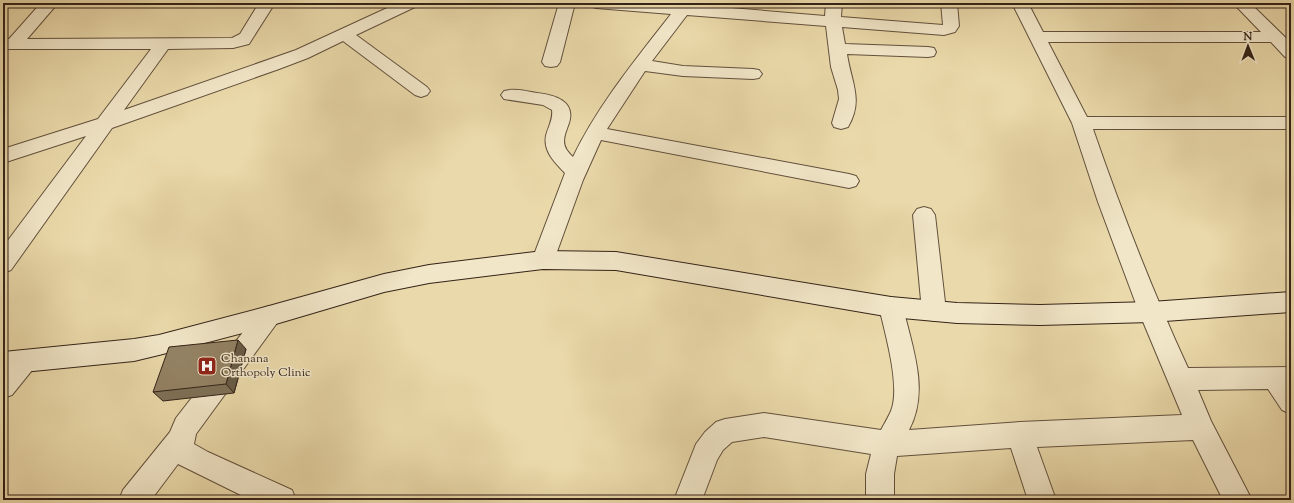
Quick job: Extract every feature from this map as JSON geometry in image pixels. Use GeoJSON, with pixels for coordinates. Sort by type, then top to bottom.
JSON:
{"type":"FeatureCollection","features":[{"type":"Feature","properties":{"kind":"street"},"geometry":{"type":"LineString","coordinates":[[8,44],[50,3]]}},
{"type":"Feature","properties":{"kind":"street"},"geometry":{"type":"LineString","coordinates":[[8,44],[232,43],[243,40],[267,3]]}},
{"type":"Feature","properties":{"kind":"street"},"geometry":{"type":"LineString","coordinates":[[3,156],[104,124],[273,65],[345,34],[411,3]]}},
{"type":"Feature","properties":{"kind":"street"},"geometry":{"type":"LineString","coordinates":[[551,62],[567,3]]}},
{"type":"Feature","properties":{"kind":"street"},"geometry":{"type":"LineString","coordinates":[[596,3],[944,30],[949,29],[951,26],[949,3]]}},
{"type":"Feature","properties":{"kind":"street"},"geometry":{"type":"LineString","coordinates":[[834,3],[833,21],[840,67],[847,90],[848,99],[842,123]]}},
{"type":"Feature","properties":{"kind":"street"},"geometry":{"type":"LineString","coordinates":[[1020,3],[1081,123],[1108,202],[1151,312],[1181,379],[1200,427],[1238,500]]}},
{"type":"Feature","properties":{"kind":"street"},"geometry":{"type":"LineString","coordinates":[[1240,3],[1291,53]]}},
{"type":"Feature","properties":{"kind":"street"},"geometry":{"type":"LineString","coordinates":[[543,260],[576,172],[595,133],[683,9]]}},
{"type":"Feature","properties":{"kind":"street"},"geometry":{"type":"LineString","coordinates":[[345,34],[421,91]]}},
{"type":"Feature","properties":{"kind":"street"},"geometry":{"type":"LineString","coordinates":[[1038,37],[1275,37]]}},
{"type":"Feature","properties":{"kind":"street"},"geometry":{"type":"LineString","coordinates":[[3,264],[163,44]]}},
{"type":"Feature","properties":{"kind":"street"},"geometry":{"type":"LineString","coordinates":[[838,49],[928,52]]}},
{"type":"Feature","properties":{"kind":"street"},"geometry":{"type":"LineString","coordinates":[[642,65],[683,71],[753,74]]}},
{"type":"Feature","properties":{"kind":"street"},"geometry":{"type":"LineString","coordinates":[[510,95],[548,100],[560,106],[562,120],[554,140],[554,146],[576,172]]}},
{"type":"Feature","properties":{"kind":"street"},"geometry":{"type":"LineString","coordinates":[[1081,123],[1291,123]]}},
{"type":"Feature","properties":{"kind":"street"},"geometry":{"type":"LineString","coordinates":[[595,133],[849,181]]}},
{"type":"Feature","properties":{"kind":"street"},"geometry":{"type":"LineString","coordinates":[[924,215],[934,311]]}},
{"type":"Feature","properties":{"kind":"street"},"geometry":{"type":"LineString","coordinates":[[3,387],[14,362],[134,350],[159,345],[269,316],[399,280],[429,274],[543,260],[616,261],[891,307],[980,314],[1040,315],[1151,312],[1291,302]]}},
{"type":"Feature","properties":{"kind":"street"},"geometry":{"type":"LineString","coordinates":[[880,500],[878,483],[887,444],[905,410],[908,386],[891,307]]}},
{"type":"Feature","properties":{"kind":"street"},"geometry":{"type":"LineString","coordinates":[[134,500],[180,440],[189,421],[269,316]]}},
{"type":"Feature","properties":{"kind":"street"},"geometry":{"type":"LineString","coordinates":[[1181,379],[1283,378],[1291,402]]}},
{"type":"Feature","properties":{"kind":"street"},"geometry":{"type":"LineString","coordinates":[[688,500],[706,453],[714,441],[725,431],[764,425],[887,444],[1020,435],[1200,427]]}},
{"type":"Feature","properties":{"kind":"street"},"geometry":{"type":"LineString","coordinates":[[1020,435],[1042,500]]}},
{"type":"Feature","properties":{"kind":"street"},"geometry":{"type":"LineString","coordinates":[[180,440],[181,451],[198,461],[282,500]]}},
{"type":"Feature","properties":{"kind":"building"},"geometry":{"type":"Polygon","coordinates":[[[238,340],[226,384],[153,392],[169,347],[238,340]]]}},
{"type":"Feature","properties":{"kind":"place","name":"Chanana Orthopoly Clinic"},"geometry":{"type":"Point","coordinates":[207,366]}}]}
